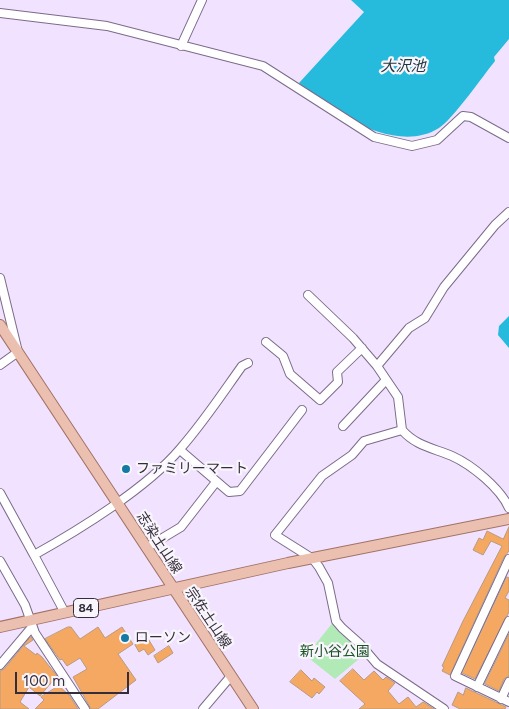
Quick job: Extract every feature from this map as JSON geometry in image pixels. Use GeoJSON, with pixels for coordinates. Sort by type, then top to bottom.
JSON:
{"type":"FeatureCollection","features":[{"type":"Feature","properties":{"kind":"main road","name":"志染土山線"},"geometry":{"type":"LineString","coordinates":[[1,330],[18,352],[173,590],[509,519]]}},
{"type":"Feature","properties":{"kind":"main road","name":"宗佐土山線"},"geometry":{"type":"LineString","coordinates":[[0,627],[31,624],[65,613],[173,590],[253,709]]}},
{"type":"Feature","properties":{"kind":"street"},"geometry":{"type":"LineString","coordinates":[[181,46],[202,0]]}},
{"type":"Feature","properties":{"kind":"street"},"geometry":{"type":"LineString","coordinates":[[0,13],[107,26],[263,66],[374,137],[412,146],[437,140],[463,116],[471,117],[509,138]]}},
{"type":"Feature","properties":{"kind":"street"},"geometry":{"type":"LineString","coordinates":[[377,366],[409,328],[425,318],[444,287],[495,225],[509,212]]}},
{"type":"Feature","properties":{"kind":"street"},"geometry":{"type":"LineString","coordinates":[[0,278],[18,352],[0,365]]}},
{"type":"Feature","properties":{"kind":"street"},"geometry":{"type":"LineString","coordinates":[[308,295],[362,348],[377,366],[398,397],[402,430],[410,439],[427,448],[454,457],[491,483],[509,508]]}},
{"type":"Feature","properties":{"kind":"street"},"geometry":{"type":"LineString","coordinates":[[266,342],[284,356],[290,374],[320,400],[338,382],[337,372],[362,348]]}},
{"type":"Feature","properties":{"kind":"street"},"geometry":{"type":"LineString","coordinates":[[34,555],[116,503],[180,450],[242,366],[248,363]]}},
{"type":"Feature","properties":{"kind":"street"},"geometry":{"type":"LineString","coordinates":[[343,426],[386,380]]}},
{"type":"Feature","properties":{"kind":"street"},"geometry":{"type":"LineString","coordinates":[[180,450],[229,492],[240,491],[302,410]]}},
{"type":"Feature","properties":{"kind":"street"},"geometry":{"type":"LineString","coordinates":[[402,430],[364,441],[352,455],[322,476],[275,535],[313,559],[328,583],[336,621],[342,628],[360,644],[377,664],[440,708]]}},
{"type":"Feature","properties":{"kind":"street"},"geometry":{"type":"LineString","coordinates":[[146,548],[181,527],[216,482]]}},
{"type":"Feature","properties":{"kind":"street"},"geometry":{"type":"LineString","coordinates":[[0,493],[65,613]]}},
{"type":"Feature","properties":{"kind":"street"},"geometry":{"type":"LineString","coordinates":[[0,560],[3,571],[25,605],[31,624],[85,709]]}},
{"type":"Feature","properties":{"kind":"street"},"geometry":{"type":"LineString","coordinates":[[509,560],[455,676],[509,702]]}},
{"type":"Feature","properties":{"kind":"street"},"geometry":{"type":"LineString","coordinates":[[477,687],[509,621]]}},
{"type":"Feature","properties":{"kind":"street"},"geometry":{"type":"LineString","coordinates":[[0,665],[31,624]]}},
{"type":"Feature","properties":{"kind":"street"},"geometry":{"type":"LineString","coordinates":[[203,709],[230,676]]}},
{"type":"Feature","properties":{"kind":"street"},"geometry":{"type":"LineString","coordinates":[[501,698],[509,682]]}},
{"type":"Feature","properties":{"kind":"green space","name":"新小谷公園"},"geometry":{"type":"Polygon","coordinates":[[[334,621],[365,654],[335,679],[306,656],[334,621]]]}},
{"type":"Feature","properties":{"kind":"water","name":"大沢池"},"geometry":{"type":"Polygon","coordinates":[[[351,0],[509,0],[509,39],[494,57],[495,61],[467,97],[452,116],[439,128],[422,135],[404,137],[384,134],[346,118],[312,95],[299,83],[364,12],[351,0]]]}},
{"type":"Feature","properties":{"kind":"water"},"geometry":{"type":"Polygon","coordinates":[[[509,316],[509,348],[498,335],[499,326],[509,316]]]}},
{"type":"Feature","properties":{"kind":"building"},"geometry":{"type":"Polygon","coordinates":[[[509,527],[509,551],[504,557],[450,675],[442,671],[444,667],[442,666],[502,546],[491,541],[483,555],[473,550],[479,538],[483,540],[487,531],[503,539],[509,527]]]}},
{"type":"Feature","properties":{"kind":"building"},"geometry":{"type":"Polygon","coordinates":[[[507,577],[509,578],[509,591],[505,598],[509,600],[509,612],[475,679],[462,673],[507,577]]]}},
{"type":"Feature","properties":{"kind":"building"},"geometry":{"type":"Polygon","coordinates":[[[71,627],[80,639],[98,627],[105,638],[122,627],[133,644],[118,654],[136,680],[98,709],[91,709],[73,677],[87,669],[80,658],[67,666],[62,659],[60,660],[45,639],[71,627]]]}},
{"type":"Feature","properties":{"kind":"building"},"geometry":{"type":"Polygon","coordinates":[[[509,634],[509,676],[504,679],[499,691],[485,684],[509,634]]]}},
{"type":"Feature","properties":{"kind":"building"},"geometry":{"type":"Polygon","coordinates":[[[31,637],[33,640],[24,646],[42,657],[57,676],[40,696],[29,687],[20,702],[29,709],[0,709],[0,671],[4,669],[31,637]]]}},
{"type":"Feature","properties":{"kind":"building"},"geometry":{"type":"Polygon","coordinates":[[[147,637],[155,650],[148,655],[144,649],[139,652],[135,645],[147,637]]]}},
{"type":"Feature","properties":{"kind":"building"},"geometry":{"type":"Polygon","coordinates":[[[169,646],[173,653],[158,663],[154,656],[169,646]]]}},
{"type":"Feature","properties":{"kind":"building"},"geometry":{"type":"Polygon","coordinates":[[[353,669],[364,680],[374,671],[383,680],[386,677],[395,683],[388,691],[399,704],[408,697],[416,707],[423,702],[434,709],[359,709],[365,704],[340,681],[353,669]]]}},
{"type":"Feature","properties":{"kind":"building"},"geometry":{"type":"Polygon","coordinates":[[[301,670],[312,681],[314,678],[325,687],[312,698],[290,682],[301,670]]]}},
{"type":"Feature","properties":{"kind":"building"},"geometry":{"type":"Polygon","coordinates":[[[59,686],[69,695],[78,709],[35,709],[44,700],[41,697],[59,686]]]}},
{"type":"Feature","properties":{"kind":"building"},"geometry":{"type":"Polygon","coordinates":[[[466,688],[506,707],[505,709],[460,709],[452,705],[458,692],[463,695],[466,688]]]}},
{"type":"Feature","properties":{"kind":"place","name":"ファミリーマート"},"geometry":{"type":"Point","coordinates":[126,469]}},
{"type":"Feature","properties":{"kind":"place","name":"ローソン"},"geometry":{"type":"Point","coordinates":[125,638]}}]}
